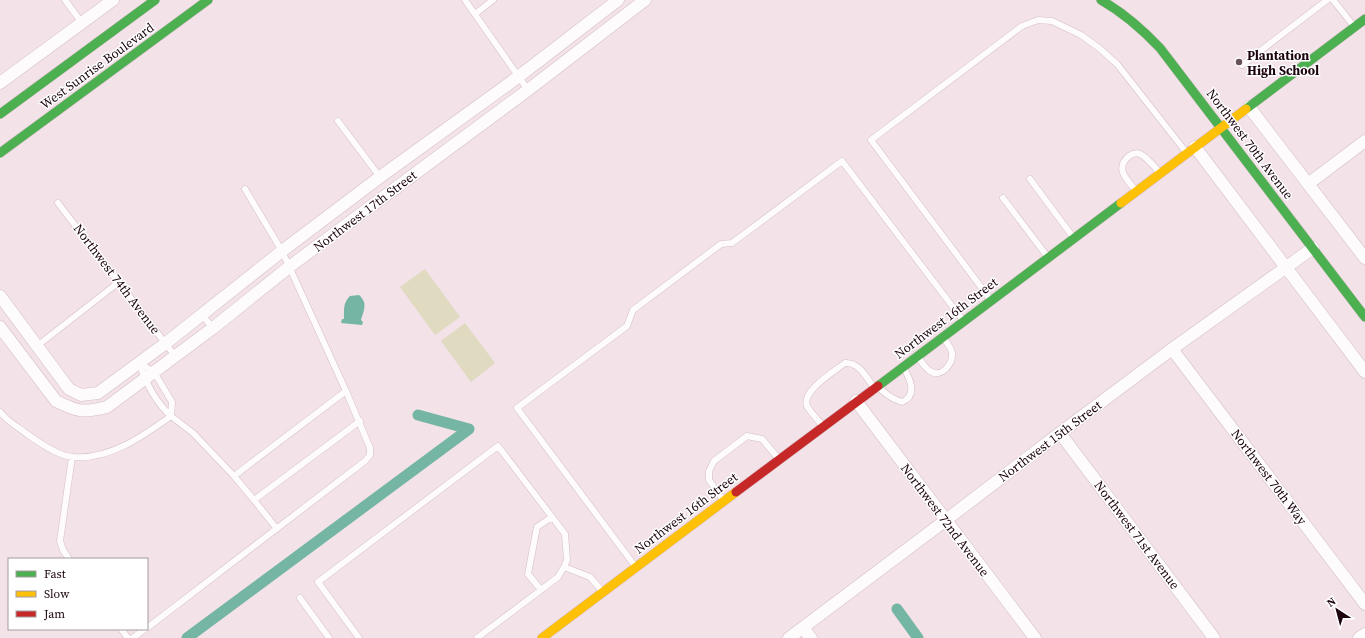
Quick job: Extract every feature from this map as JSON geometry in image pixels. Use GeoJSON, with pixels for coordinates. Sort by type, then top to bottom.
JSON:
{"type":"FeatureCollection","features":[{"type":"Feature","properties":{"kind":"main road","name":"West Sunrise Boulevard"},"geometry":{"type":"LineString","coordinates":[[0,114],[155,0]]}},
{"type":"Feature","properties":{"kind":"main road","name":"West Sunrise Boulevard"},"geometry":{"type":"LineString","coordinates":[[0,152],[94,85],[208,0]]}},
{"type":"Feature","properties":{"kind":"main road","name":"Northwest 70th Avenue"},"geometry":{"type":"LineString","coordinates":[[1101,0],[1140,26],[1160,48],[1222,127],[1365,317]]}},
{"type":"Feature","properties":{"kind":"main road","name":"Northwest 16th Street"},"geometry":{"type":"LineString","coordinates":[[542,638],[1365,19]]}},
{"type":"Feature","properties":{"kind":"street"},"geometry":{"type":"LineString","coordinates":[[0,83],[114,0]]}},
{"type":"Feature","properties":{"kind":"street","name":"Northwest 17th Street"},"geometry":{"type":"LineString","coordinates":[[618,0],[518,77],[380,177],[282,251],[166,343],[98,393],[81,403],[89,412],[107,407],[213,328],[289,267],[528,90],[645,0]]}},
{"type":"Feature","properties":{"kind":"street"},"geometry":{"type":"LineString","coordinates":[[1249,107],[1365,258]]}},
{"type":"Feature","properties":{"kind":"street"},"geometry":{"type":"LineString","coordinates":[[1308,184],[1365,141]]}},
{"type":"Feature","properties":{"kind":"street"},"geometry":{"type":"LineString","coordinates":[[1191,150],[1365,372]]}},
{"type":"Feature","properties":{"kind":"street","name":"Northwest 15th Street"},"geometry":{"type":"LineString","coordinates":[[789,638],[1172,349],[1313,248]]}},
{"type":"Feature","properties":{"kind":"street"},"geometry":{"type":"LineString","coordinates":[[0,296],[81,403],[69,407],[56,400],[0,327]]}},
{"type":"Feature","properties":{"kind":"street","name":"Northwest 70th Way"},"geometry":{"type":"LineString","coordinates":[[1172,349],[1365,604]]}},
{"type":"Feature","properties":{"kind":"street","name":"Northwest 72nd Avenue"},"geometry":{"type":"LineString","coordinates":[[856,401],[1034,638]]}},
{"type":"Feature","properties":{"kind":"street","name":"Northwest 71st Avenue"},"geometry":{"type":"LineString","coordinates":[[1060,433],[1214,638]]}},
{"type":"Feature","properties":{"kind":"street"},"geometry":{"type":"LineString","coordinates":[[803,628],[811,638]]}},
{"type":"Feature","properties":{"kind":"street"},"geometry":{"type":"LineString","coordinates":[[1359,638],[1365,634]]}},
{"type":"Feature","properties":{"kind":"lane"},"geometry":{"type":"LineString","coordinates":[[65,0],[82,23]]}},
{"type":"Feature","properties":{"kind":"lane"},"geometry":{"type":"LineString","coordinates":[[465,0],[528,90]]}},
{"type":"Feature","properties":{"kind":"lane"},"geometry":{"type":"LineString","coordinates":[[475,14],[493,0]]}},
{"type":"Feature","properties":{"kind":"lane"},"geometry":{"type":"LineString","coordinates":[[1242,65],[1327,0]]}},
{"type":"Feature","properties":{"kind":"lane"},"geometry":{"type":"LineString","coordinates":[[1333,0],[1354,27]]}},
{"type":"Feature","properties":{"kind":"lane"},"geometry":{"type":"LineString","coordinates":[[991,300],[871,140],[1022,26],[1038,20],[1052,21],[1081,35],[1099,48],[1117,64],[1191,150]]}},
{"type":"Feature","properties":{"kind":"lane"},"geometry":{"type":"LineString","coordinates":[[338,120],[380,177]]}},
{"type":"Feature","properties":{"kind":"lane"},"geometry":{"type":"LineString","coordinates":[[1136,191],[1124,175],[1121,166],[1132,154],[1140,154],[1160,173]]}},
{"type":"Feature","properties":{"kind":"lane"},"geometry":{"type":"LineString","coordinates":[[636,567],[517,408],[627,326],[633,310],[721,244],[732,243],[842,161],[963,321]]}},
{"type":"Feature","properties":{"kind":"lane"},"geometry":{"type":"LineString","coordinates":[[1030,179],[1074,238]]}},
{"type":"Feature","properties":{"kind":"lane"},"geometry":{"type":"LineString","coordinates":[[148,626],[277,529],[365,461],[370,455],[370,448],[360,422],[282,251],[245,189]]}},
{"type":"Feature","properties":{"kind":"lane"},"geometry":{"type":"LineString","coordinates":[[1003,198],[1048,258]]}},
{"type":"Feature","properties":{"kind":"lane","name":"Northwest 74th Avenue"},"geometry":{"type":"LineString","coordinates":[[58,203],[175,356]]}},
{"type":"Feature","properties":{"kind":"lane"},"geometry":{"type":"LineString","coordinates":[[37,346],[119,282]]}},
{"type":"Feature","properties":{"kind":"lane"},"geometry":{"type":"LineString","coordinates":[[202,315],[213,328]]}},
{"type":"Feature","properties":{"kind":"lane"},"geometry":{"type":"LineString","coordinates":[[917,355],[929,371],[938,373],[944,371],[949,366],[952,353],[942,336]]}},
{"type":"Feature","properties":{"kind":"lane"},"geometry":{"type":"LineString","coordinates":[[139,363],[172,402],[171,416]]}},
{"type":"Feature","properties":{"kind":"lane"},"geometry":{"type":"LineString","coordinates":[[139,363],[149,376],[161,408],[193,433],[234,476],[277,529]]}},
{"type":"Feature","properties":{"kind":"lane"},"geometry":{"type":"LineString","coordinates":[[823,426],[807,404],[807,397],[811,389],[845,364],[851,363],[858,366],[875,387],[886,395],[894,400],[902,402],[907,401],[910,396],[912,385],[902,366]]}},
{"type":"Feature","properties":{"kind":"lane"},"geometry":{"type":"LineString","coordinates":[[234,476],[346,390]]}},
{"type":"Feature","properties":{"kind":"lane"},"geometry":{"type":"LineString","coordinates":[[0,414],[32,438],[50,449],[72,457],[97,455],[118,449],[171,416]]}},
{"type":"Feature","properties":{"kind":"lane"},"geometry":{"type":"LineString","coordinates":[[254,500],[360,422]]}},
{"type":"Feature","properties":{"kind":"lane"},"geometry":{"type":"LineString","coordinates":[[724,501],[709,480],[710,471],[714,461],[719,457],[747,436],[762,439],[779,459]]}},
{"type":"Feature","properties":{"kind":"lane"},"geometry":{"type":"LineString","coordinates":[[359,638],[318,582],[498,446],[565,534],[567,560],[558,577],[477,638]]}},
{"type":"Feature","properties":{"kind":"lane"},"geometry":{"type":"LineString","coordinates":[[68,558],[63,550],[60,541],[72,457]]}},
{"type":"Feature","properties":{"kind":"lane"},"geometry":{"type":"LineString","coordinates":[[541,590],[528,574],[537,527],[552,517]]}},
{"type":"Feature","properties":{"kind":"lane"},"geometry":{"type":"LineString","coordinates":[[564,567],[590,577],[602,592]]}},
{"type":"Feature","properties":{"kind":"lane"},"geometry":{"type":"LineString","coordinates":[[300,598],[329,638]]}},
{"type":"Feature","properties":{"kind":"lane"},"geometry":{"type":"LineString","coordinates":[[122,630],[128,638]]}},
{"type":"Feature","properties":{"kind":"lane"},"geometry":{"type":"LineString","coordinates":[[133,638],[143,630]]}},
{"type":"Feature","properties":{"kind":"shaded area"},"geometry":{"type":"Polygon","coordinates":[[[425,269],[460,317],[435,335],[400,287],[425,269]]]}},
{"type":"Feature","properties":{"kind":"shaded area"},"geometry":{"type":"Polygon","coordinates":[[[359,295],[364,301],[364,310],[361,320],[363,322],[362,325],[341,323],[342,319],[344,319],[344,306],[346,301],[350,296],[359,295]]]}},
{"type":"Feature","properties":{"kind":"shaded area"},"geometry":{"type":"Polygon","coordinates":[[[465,323],[495,363],[471,382],[441,341],[465,323]]]}},
{"type":"Feature","properties":{"kind":"waterway"},"geometry":{"type":"LineString","coordinates":[[187,638],[469,429],[418,415]]}},
{"type":"Feature","properties":{"kind":"waterway"},"geometry":{"type":"LineString","coordinates":[[897,609],[918,638]]}},
{"type":"Feature","properties":{"kind":"traffic: fast"},"geometry":{"type":"LineString","coordinates":[[0,114],[155,0]]}},
{"type":"Feature","properties":{"kind":"traffic: fast"},"geometry":{"type":"LineString","coordinates":[[0,153],[208,0]]}},
{"type":"Feature","properties":{"kind":"traffic: fast"},"geometry":{"type":"LineString","coordinates":[[1101,0],[1132,22],[1160,48],[1365,317]]}},
{"type":"Feature","properties":{"kind":"traffic: fast"},"geometry":{"type":"LineString","coordinates":[[1246,109],[1365,19]]}},
{"type":"Feature","properties":{"kind":"traffic: fast"},"geometry":{"type":"LineString","coordinates":[[878,386],[1121,203]]}},
{"type":"Feature","properties":{"kind":"traffic: slow"},"geometry":{"type":"LineString","coordinates":[[1121,203],[1246,109]]}},
{"type":"Feature","properties":{"kind":"traffic: slow"},"geometry":{"type":"LineString","coordinates":[[542,638],[736,492]]}},
{"type":"Feature","properties":{"kind":"traffic: jam"},"geometry":{"type":"LineString","coordinates":[[736,492],[878,386]]}},
{"type":"Feature","properties":{"kind":"place","name":"Plantation High School"},"geometry":{"type":"Point","coordinates":[1239,62]}}]}
